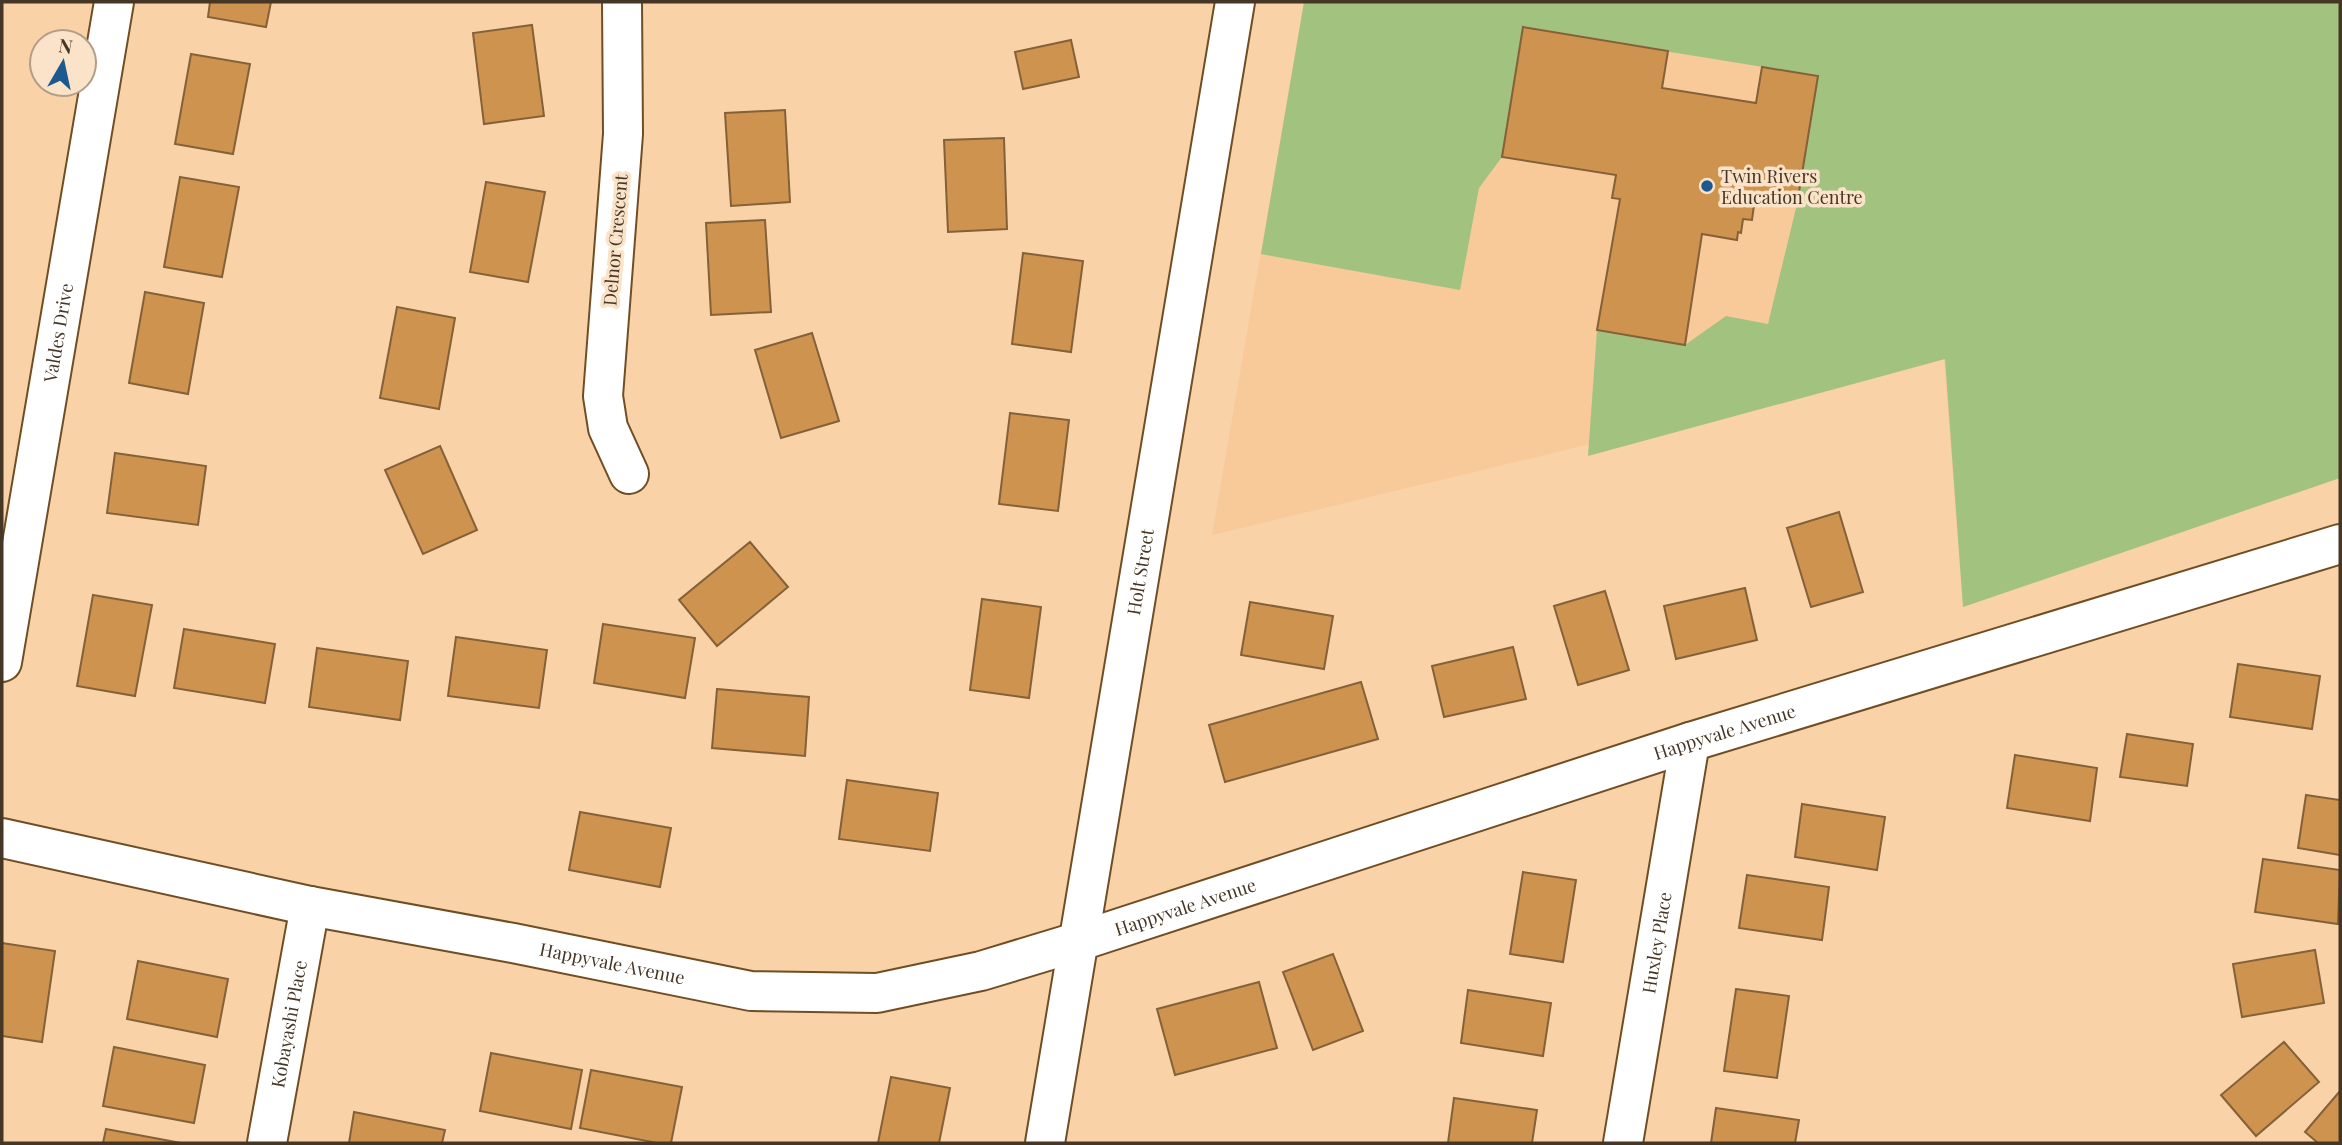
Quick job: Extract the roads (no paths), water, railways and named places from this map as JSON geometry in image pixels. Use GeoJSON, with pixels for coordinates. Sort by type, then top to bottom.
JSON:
{"type":"FeatureCollection","features":[{"type":"Feature","properties":{"kind":"street","name":"Valdes Drive"},"geometry":{"type":"LineString","coordinates":[[2,663],[114,2]]}},
{"type":"Feature","properties":{"kind":"street","name":"Delnor Crescent"},"geometry":{"type":"LineString","coordinates":[[622,2],[623,134],[603,396],[608,428],[629,474]]}},
{"type":"Feature","properties":{"kind":"street","name":"Holt Street"},"geometry":{"type":"LineString","coordinates":[[1045,1143],[1235,2]]}},
{"type":"Feature","properties":{"kind":"street","name":"Happyvale Avenue"},"geometry":{"type":"LineString","coordinates":[[2,838],[310,906],[751,991],[877,993],[981,971],[1080,941],[1690,742],[2340,544]]}},
{"type":"Feature","properties":{"kind":"street","name":"Huxley Place"},"geometry":{"type":"LineString","coordinates":[[1623,1143],[1690,742]]}},
{"type":"Feature","properties":{"kind":"street","name":"Kobayashi Place"},"geometry":{"type":"LineString","coordinates":[[267,1143],[310,906]]}},
{"type":"Feature","properties":{"kind":"place","name":"Twin Rivers Education Centre"},"geometry":{"type":"Point","coordinates":[1707,186]}}]}
